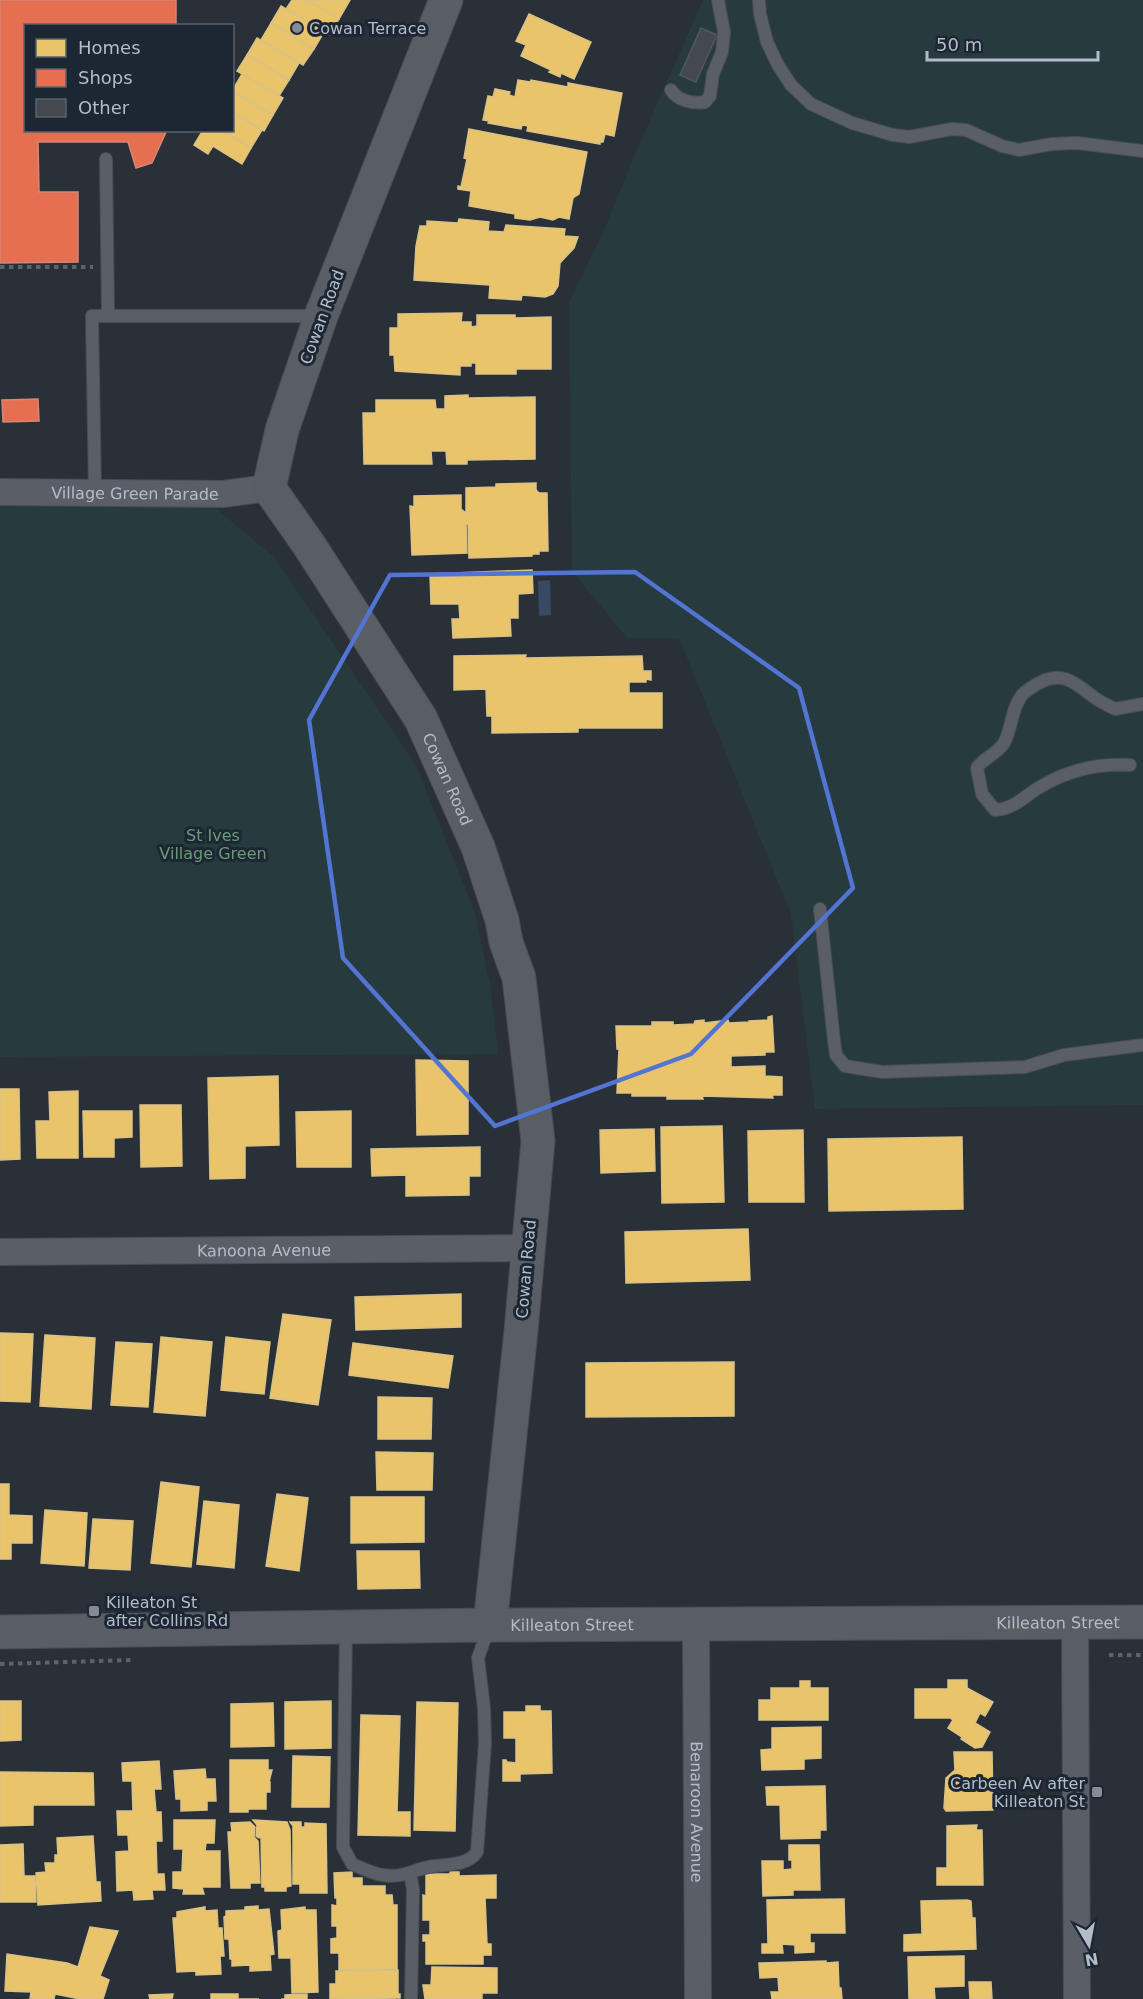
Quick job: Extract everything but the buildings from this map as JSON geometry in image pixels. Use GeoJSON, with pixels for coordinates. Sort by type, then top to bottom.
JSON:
{"type":"FeatureCollection","features":[{"type":"Feature","properties":{"kind":"street","name":"Cowan Road"},"geometry":{"type":"LineString","coordinates":[[446,0],[321,316],[282,430],[269,488],[309,545],[421,719],[478,847],[519,978],[525,1013],[538,1141],[490,1625]]}},
{"type":"Feature","properties":{"kind":"street","name":"Village Green Parade"},"geometry":{"type":"LineString","coordinates":[[0,492],[223,494],[269,488]]}},
{"type":"Feature","properties":{"kind":"street","name":"Kanoona Avenue"},"geometry":{"type":"LineString","coordinates":[[0,1252],[529,1248]]}},
{"type":"Feature","properties":{"kind":"street"},"geometry":{"type":"LineString","coordinates":[[497,1562],[513,1592],[546,1624]]}},
{"type":"Feature","properties":{"kind":"street"},"geometry":{"type":"LineString","coordinates":[[1075,1622],[1077,1999]]}},
{"type":"Feature","properties":{"kind":"street","name":"Killeaton Street"},"geometry":{"type":"LineString","coordinates":[[0,1632],[546,1624],[1143,1622]]}},
{"type":"Feature","properties":{"kind":"street","name":"Benaroon Avenue"},"geometry":{"type":"LineString","coordinates":[[696,1624],[698,1999]]}},
{"type":"Feature","properties":{"kind":"lane"},"geometry":{"type":"LineString","coordinates":[[671,90],[679,98],[690,102],[705,102],[710,96],[713,74],[722,52],[724,32],[718,0]]}},
{"type":"Feature","properties":{"kind":"lane"},"geometry":{"type":"LineString","coordinates":[[759,0],[766,42],[791,85],[811,104],[852,123],[909,137],[952,129],[966,130],[1002,146],[1019,150],[1052,144],[1077,143],[1143,151]]}},
{"type":"Feature","properties":{"kind":"lane"},"geometry":{"type":"LineString","coordinates":[[106,159],[108,315]]}},
{"type":"Feature","properties":{"kind":"lane"},"geometry":{"type":"LineString","coordinates":[[95,492],[92,316],[321,316]]}},
{"type":"Feature","properties":{"kind":"lane"},"geometry":{"type":"LineString","coordinates":[[1130,765],[1100,765],[1070,772],[1039,787],[1007,810],[995,810],[986,801],[976,768],[980,762],[990,758],[1004,742],[1010,720],[1022,695],[1046,679],[1061,677],[1072,680],[1091,696],[1115,709],[1143,704]]}},
{"type":"Feature","properties":{"kind":"lane"},"geometry":{"type":"LineString","coordinates":[[820,909],[836,1055],[846,1066],[882,1072],[1024,1067],[1064,1055],[1143,1045]]}},
{"type":"Feature","properties":{"kind":"lane"},"geometry":{"type":"LineString","coordinates":[[346,1628],[343,1847],[352,1864],[383,1875],[401,1876],[425,1868],[460,1863],[473,1858],[477,1852],[485,1743],[484,1708],[478,1658],[490,1625]]}},
{"type":"Feature","properties":{"kind":"lane"},"geometry":{"type":"LineString","coordinates":[[410,1874],[413,1889],[411,1999]]}},
{"type":"Feature","properties":{"kind":"path"},"geometry":{"type":"LineString","coordinates":[[0,267],[99,267]]}},
{"type":"Feature","properties":{"kind":"path"},"geometry":{"type":"LineString","coordinates":[[1109,1655],[1143,1655]]}},
{"type":"Feature","properties":{"kind":"highlighted area"},"geometry":{"type":"Polygon","coordinates":[[[635,572],[799,688],[853,888],[691,1054],[495,1126],[343,958],[309,720],[390,575],[635,572]]]}},
{"type":"Feature","properties":{"kind":"green space"},"geometry":{"type":"Polygon","coordinates":[[[703,0],[1143,0],[1143,1105],[815,1109],[791,914],[679,638],[627,638],[572,571],[569,302],[604,230],[703,0]]]}},
{"type":"Feature","properties":{"kind":"green space","name":"St Ives Village Green"},"geometry":{"type":"Polygon","coordinates":[[[0,505],[212,505],[274,557],[416,765],[475,913],[490,984],[498,1054],[0,1057],[0,505]]]}},
{"type":"Feature","properties":{"kind":"water"},"geometry":{"type":"Polygon","coordinates":[[[550,580],[551,615],[539,616],[538,581],[550,580]]]}},
{"type":"Feature","properties":{"kind":"place","name":"Cowan Terrace"},"geometry":{"type":"Point","coordinates":[297,28]}},
{"type":"Feature","properties":{"kind":"place","name":"Killeaton St after Collins Rd"},"geometry":{"type":"Point","coordinates":[94,1611]}},
{"type":"Feature","properties":{"kind":"place","name":"Carbeen Av after Killeaton St"},"geometry":{"type":"Point","coordinates":[1097,1792]}}]}
